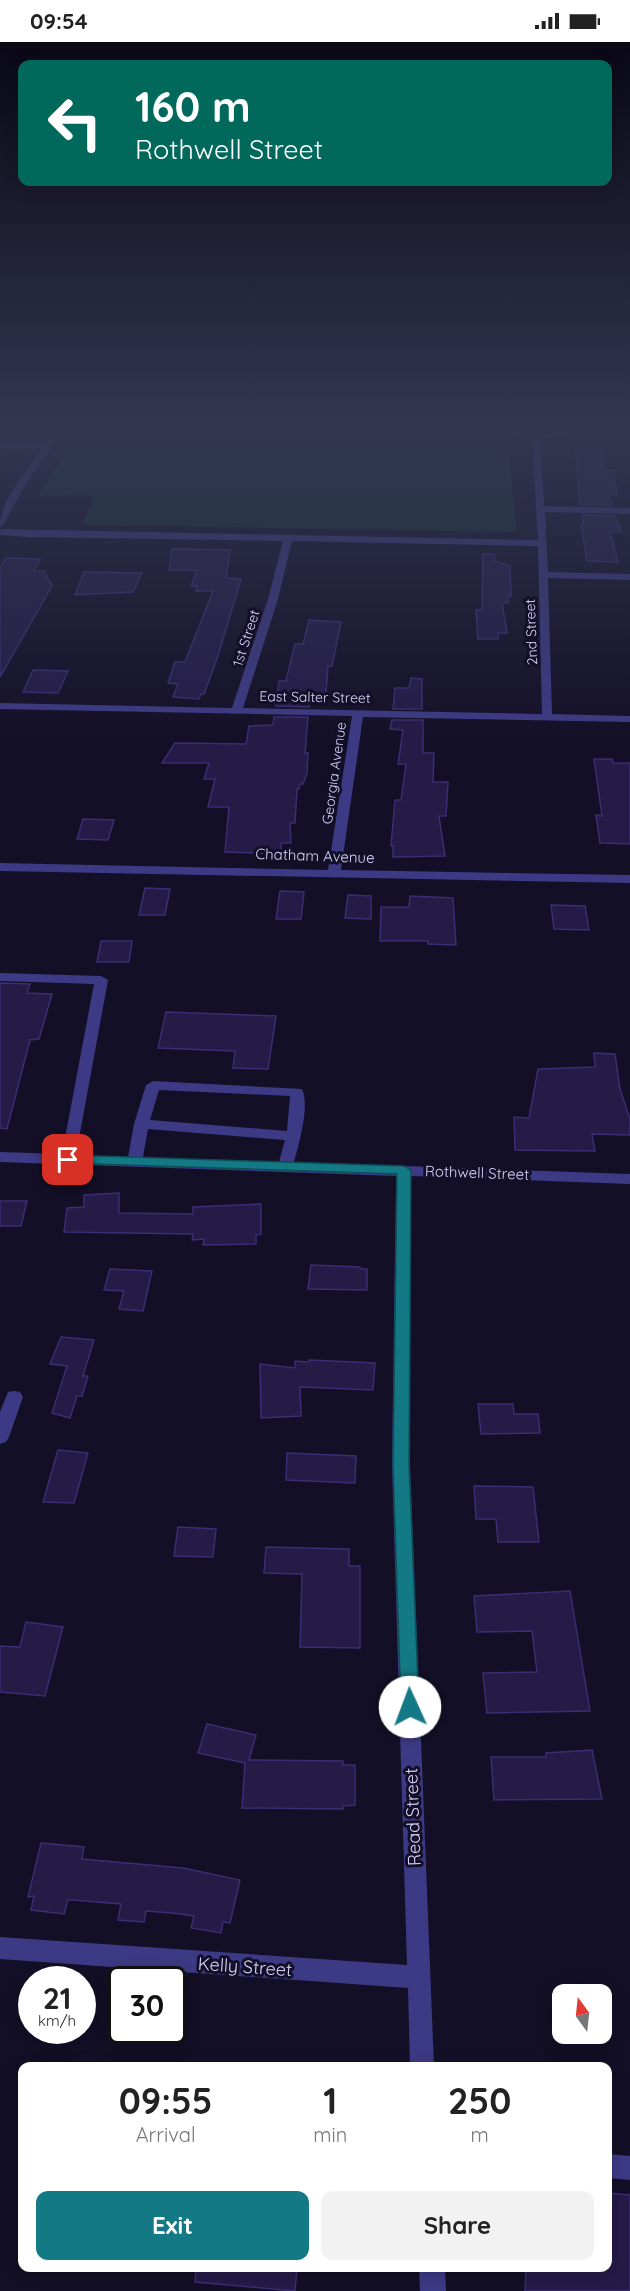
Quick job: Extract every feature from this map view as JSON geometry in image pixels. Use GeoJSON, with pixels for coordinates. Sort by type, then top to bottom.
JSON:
{"type":"FeatureCollection","features":[{"type":"Feature","properties":{"kind":"street"},"geometry":{"type":"LineString","coordinates":[[27,534],[542,543]]}},
{"type":"Feature","properties":{"kind":"street","name":"2nd Street"},"geometry":{"type":"LineString","coordinates":[[541,534],[546,717]]}},
{"type":"Feature","properties":{"kind":"street","name":"1st Street"},"geometry":{"type":"LineString","coordinates":[[237,710],[273,598],[288,539]]}},
{"type":"Feature","properties":{"kind":"street"},"geometry":{"type":"LineString","coordinates":[[543,575],[630,577]]}},
{"type":"Feature","properties":{"kind":"street","name":"East Salter Street"},"geometry":{"type":"LineString","coordinates":[[0,706],[630,719]]}},
{"type":"Feature","properties":{"kind":"street","name":"Georgia Avenue"},"geometry":{"type":"LineString","coordinates":[[334,873],[358,712]]}},
{"type":"Feature","properties":{"kind":"street","name":"Chatham Avenue"},"geometry":{"type":"LineString","coordinates":[[0,867],[630,879]]}},
{"type":"Feature","properties":{"kind":"street"},"geometry":{"type":"LineString","coordinates":[[0,977],[101,980],[68,1160]]}},
{"type":"Feature","properties":{"kind":"street"},"geometry":{"type":"LineString","coordinates":[[135,1162],[141,1124],[153,1085],[297,1092],[294,1136],[285,1167]]}},
{"type":"Feature","properties":{"kind":"street"},"geometry":{"type":"LineString","coordinates":[[141,1124],[294,1136]]}},
{"type":"Feature","properties":{"kind":"street","name":"Rothwell Street"},"geometry":{"type":"LineString","coordinates":[[0,1157],[630,1179]]}},
{"type":"Feature","properties":{"kind":"street","name":"Read Street"},"geometry":{"type":"LineString","coordinates":[[404,1170],[401,1464],[422,2062]]}},
{"type":"Feature","properties":{"kind":"street"},"geometry":{"type":"LineString","coordinates":[[0,1437],[14,1397]]}},
{"type":"Feature","properties":{"kind":"street","name":"Kelly Street"},"geometry":{"type":"LineString","coordinates":[[0,1948],[418,1977]]}},
{"type":"Feature","properties":{"kind":"street"},"geometry":{"type":"LineString","coordinates":[[612,2166],[630,2168]]}},
{"type":"Feature","properties":{"kind":"street"},"geometry":{"type":"LineString","coordinates":[[432,2272],[433,2291]]}},
{"type":"Feature","properties":{"kind":"building"},"geometry":{"type":"Polygon","coordinates":[[[583,534],[611,534],[618,562],[587,561],[583,534]]]}},
{"type":"Feature","properties":{"kind":"building"},"geometry":{"type":"Polygon","coordinates":[[[172,549],[230,550],[226,578],[241,579],[218,656],[204,694],[201,694],[199,699],[173,697],[178,684],[168,683],[175,662],[185,662],[213,591],[196,591],[197,586],[191,586],[197,570],[169,570],[172,549]]]}},
{"type":"Feature","properties":{"kind":"building"},"geometry":{"type":"Polygon","coordinates":[[[483,554],[494,554],[495,561],[510,566],[511,596],[508,595],[508,603],[502,603],[507,633],[498,633],[498,639],[478,639],[476,610],[482,610],[483,554]]]}},
{"type":"Feature","properties":{"kind":"building"},"geometry":{"type":"Polygon","coordinates":[[[6,558],[40,559],[34,571],[44,571],[52,586],[0,677],[0,568],[6,558]]]}},
{"type":"Feature","properties":{"kind":"building"},"geometry":{"type":"Polygon","coordinates":[[[84,572],[142,573],[133,592],[75,595],[84,572]]]}},
{"type":"Feature","properties":{"kind":"building"},"geometry":{"type":"Polygon","coordinates":[[[309,620],[341,622],[332,666],[328,666],[326,693],[309,693],[309,707],[276,706],[279,681],[286,681],[295,644],[303,644],[309,620]]]}},
{"type":"Feature","properties":{"kind":"building"},"geometry":{"type":"Polygon","coordinates":[[[33,670],[68,671],[58,693],[23,692],[33,670]]]}},
{"type":"Feature","properties":{"kind":"building"},"geometry":{"type":"Polygon","coordinates":[[[411,678],[422,679],[422,709],[393,709],[395,688],[409,688],[411,678]]]}},
{"type":"Feature","properties":{"kind":"building"},"geometry":{"type":"Polygon","coordinates":[[[274,717],[308,717],[305,753],[308,753],[307,773],[303,784],[300,784],[297,789],[295,823],[290,823],[291,843],[281,843],[281,854],[225,852],[229,807],[208,807],[215,779],[204,779],[209,763],[162,763],[175,743],[246,744],[249,726],[273,725],[274,717]]]}},
{"type":"Feature","properties":{"kind":"building"},"geometry":{"type":"Polygon","coordinates":[[[392,720],[423,720],[423,753],[434,753],[433,782],[448,782],[446,816],[439,816],[445,856],[393,857],[393,846],[391,846],[395,800],[401,800],[406,764],[398,764],[403,730],[390,729],[392,720]]]}},
{"type":"Feature","properties":{"kind":"building"},"geometry":{"type":"Polygon","coordinates":[[[594,759],[612,759],[613,763],[630,763],[630,844],[600,843],[596,815],[602,816],[594,759]]]}},
{"type":"Feature","properties":{"kind":"building"},"geometry":{"type":"Polygon","coordinates":[[[83,819],[114,820],[108,840],[77,839],[83,819]]]}},
{"type":"Feature","properties":{"kind":"building"},"geometry":{"type":"Polygon","coordinates":[[[145,888],[170,889],[165,915],[139,915],[145,888]]]}},
{"type":"Feature","properties":{"kind":"building"},"geometry":{"type":"Polygon","coordinates":[[[280,891],[304,892],[301,919],[276,919],[280,891]]]}},
{"type":"Feature","properties":{"kind":"building"},"geometry":{"type":"Polygon","coordinates":[[[348,895],[371,896],[371,919],[345,918],[348,895]]]}},
{"type":"Feature","properties":{"kind":"building"},"geometry":{"type":"Polygon","coordinates":[[[410,896],[453,898],[456,945],[428,944],[428,941],[380,941],[381,907],[409,907],[410,896]]]}},
{"type":"Feature","properties":{"kind":"building"},"geometry":{"type":"Polygon","coordinates":[[[551,905],[585,906],[589,930],[554,929],[551,905]]]}},
{"type":"Feature","properties":{"kind":"building"},"geometry":{"type":"Polygon","coordinates":[[[101,941],[132,941],[129,962],[97,962],[101,941]]]}},
{"type":"Feature","properties":{"kind":"building"},"geometry":{"type":"Polygon","coordinates":[[[0,983],[30,984],[27,993],[52,994],[39,1039],[30,1040],[7,1129],[0,1128],[0,983]]]}},
{"type":"Feature","properties":{"kind":"building"},"geometry":{"type":"Polygon","coordinates":[[[166,1012],[276,1016],[268,1069],[233,1068],[235,1051],[158,1048],[166,1012]]]}},
{"type":"Feature","properties":{"kind":"building"},"geometry":{"type":"Polygon","coordinates":[[[594,1053],[615,1054],[620,1089],[630,1119],[630,1135],[592,1134],[595,1151],[515,1150],[514,1117],[529,1118],[538,1069],[595,1067],[594,1053]]]}},
{"type":"Feature","properties":{"kind":"building"},"geometry":{"type":"Polygon","coordinates":[[[119,1193],[119,1213],[193,1214],[193,1207],[261,1204],[261,1234],[256,1235],[256,1244],[203,1245],[204,1239],[192,1240],[193,1234],[64,1232],[67,1208],[84,1207],[84,1195],[119,1193]]]}},
{"type":"Feature","properties":{"kind":"building"},"geometry":{"type":"Polygon","coordinates":[[[0,1201],[27,1201],[21,1226],[0,1226],[0,1201]]]}},
{"type":"Feature","properties":{"kind":"building"},"geometry":{"type":"Polygon","coordinates":[[[311,1265],[367,1269],[367,1290],[308,1289],[311,1265]]]}},
{"type":"Feature","properties":{"kind":"building"},"geometry":{"type":"Polygon","coordinates":[[[110,1269],[152,1271],[143,1311],[119,1309],[124,1291],[104,1290],[110,1269]]]}},
{"type":"Feature","properties":{"kind":"building"},"geometry":{"type":"Polygon","coordinates":[[[61,1337],[94,1340],[83,1376],[88,1376],[82,1396],[77,1396],[70,1418],[52,1413],[67,1366],[50,1364],[61,1337]]]}},
{"type":"Feature","properties":{"kind":"building"},"geometry":{"type":"Polygon","coordinates":[[[309,1360],[375,1363],[373,1390],[300,1387],[301,1416],[261,1418],[260,1364],[295,1368],[295,1361],[309,1362],[309,1360]]]}},
{"type":"Feature","properties":{"kind":"building"},"geometry":{"type":"Polygon","coordinates":[[[478,1404],[513,1404],[514,1414],[538,1414],[540,1433],[481,1434],[478,1404]]]}},
{"type":"Feature","properties":{"kind":"building"},"geometry":{"type":"Polygon","coordinates":[[[58,1450],[88,1453],[74,1503],[43,1502],[58,1450]]]}},
{"type":"Feature","properties":{"kind":"building"},"geometry":{"type":"Polygon","coordinates":[[[287,1453],[356,1456],[355,1483],[286,1480],[287,1453]]]}},
{"type":"Feature","properties":{"kind":"building"},"geometry":{"type":"Polygon","coordinates":[[[474,1486],[533,1487],[539,1542],[498,1542],[496,1519],[476,1519],[474,1486]]]}},
{"type":"Feature","properties":{"kind":"building"},"geometry":{"type":"Polygon","coordinates":[[[178,1527],[216,1529],[213,1557],[174,1556],[178,1527]]]}},
{"type":"Feature","properties":{"kind":"building"},"geometry":{"type":"Polygon","coordinates":[[[266,1547],[349,1549],[349,1566],[360,1566],[360,1648],[300,1647],[302,1574],[264,1573],[266,1547]]]}},
{"type":"Feature","properties":{"kind":"building"},"geometry":{"type":"Polygon","coordinates":[[[570,1591],[590,1711],[487,1713],[483,1673],[537,1672],[532,1631],[477,1632],[474,1596],[570,1591]]]}},
{"type":"Feature","properties":{"kind":"building"},"geometry":{"type":"Polygon","coordinates":[[[26,1622],[63,1627],[45,1696],[0,1692],[0,1646],[20,1647],[26,1622]]]}},
{"type":"Feature","properties":{"kind":"building"},"geometry":{"type":"Polygon","coordinates":[[[207,1724],[256,1735],[249,1760],[343,1761],[343,1765],[355,1765],[355,1805],[343,1806],[343,1809],[242,1808],[245,1763],[198,1753],[207,1724]]]}},
{"type":"Feature","properties":{"kind":"building"},"geometry":{"type":"Polygon","coordinates":[[[592,1750],[602,1799],[494,1800],[491,1757],[546,1757],[546,1753],[592,1750]]]}},
{"type":"Feature","properties":{"kind":"building"},"geometry":{"type":"Polygon","coordinates":[[[41,1843],[84,1847],[82,1859],[183,1868],[240,1880],[230,1923],[223,1922],[221,1933],[191,1928],[194,1916],[172,1913],[146,1911],[144,1922],[118,1920],[121,1904],[73,1900],[68,1900],[64,1914],[31,1910],[34,1896],[28,1897],[41,1843]]]}},
{"type":"Feature","properties":{"kind":"building"},"geometry":{"type":"Polygon","coordinates":[[[612,2193],[630,2195],[630,2291],[525,2291],[526,2272],[612,2272],[612,2193]]]}},
{"type":"Feature","properties":{"kind":"building"},"geometry":{"type":"Polygon","coordinates":[[[196,2272],[297,2272],[295,2291],[195,2282],[196,2272]]]}},
{"type":"Feature","properties":{"kind":"route"},"geometry":{"type":"LineString","coordinates":[[68,1160],[404,1170],[400,1346],[401,1464],[410,1707]]}}]}
